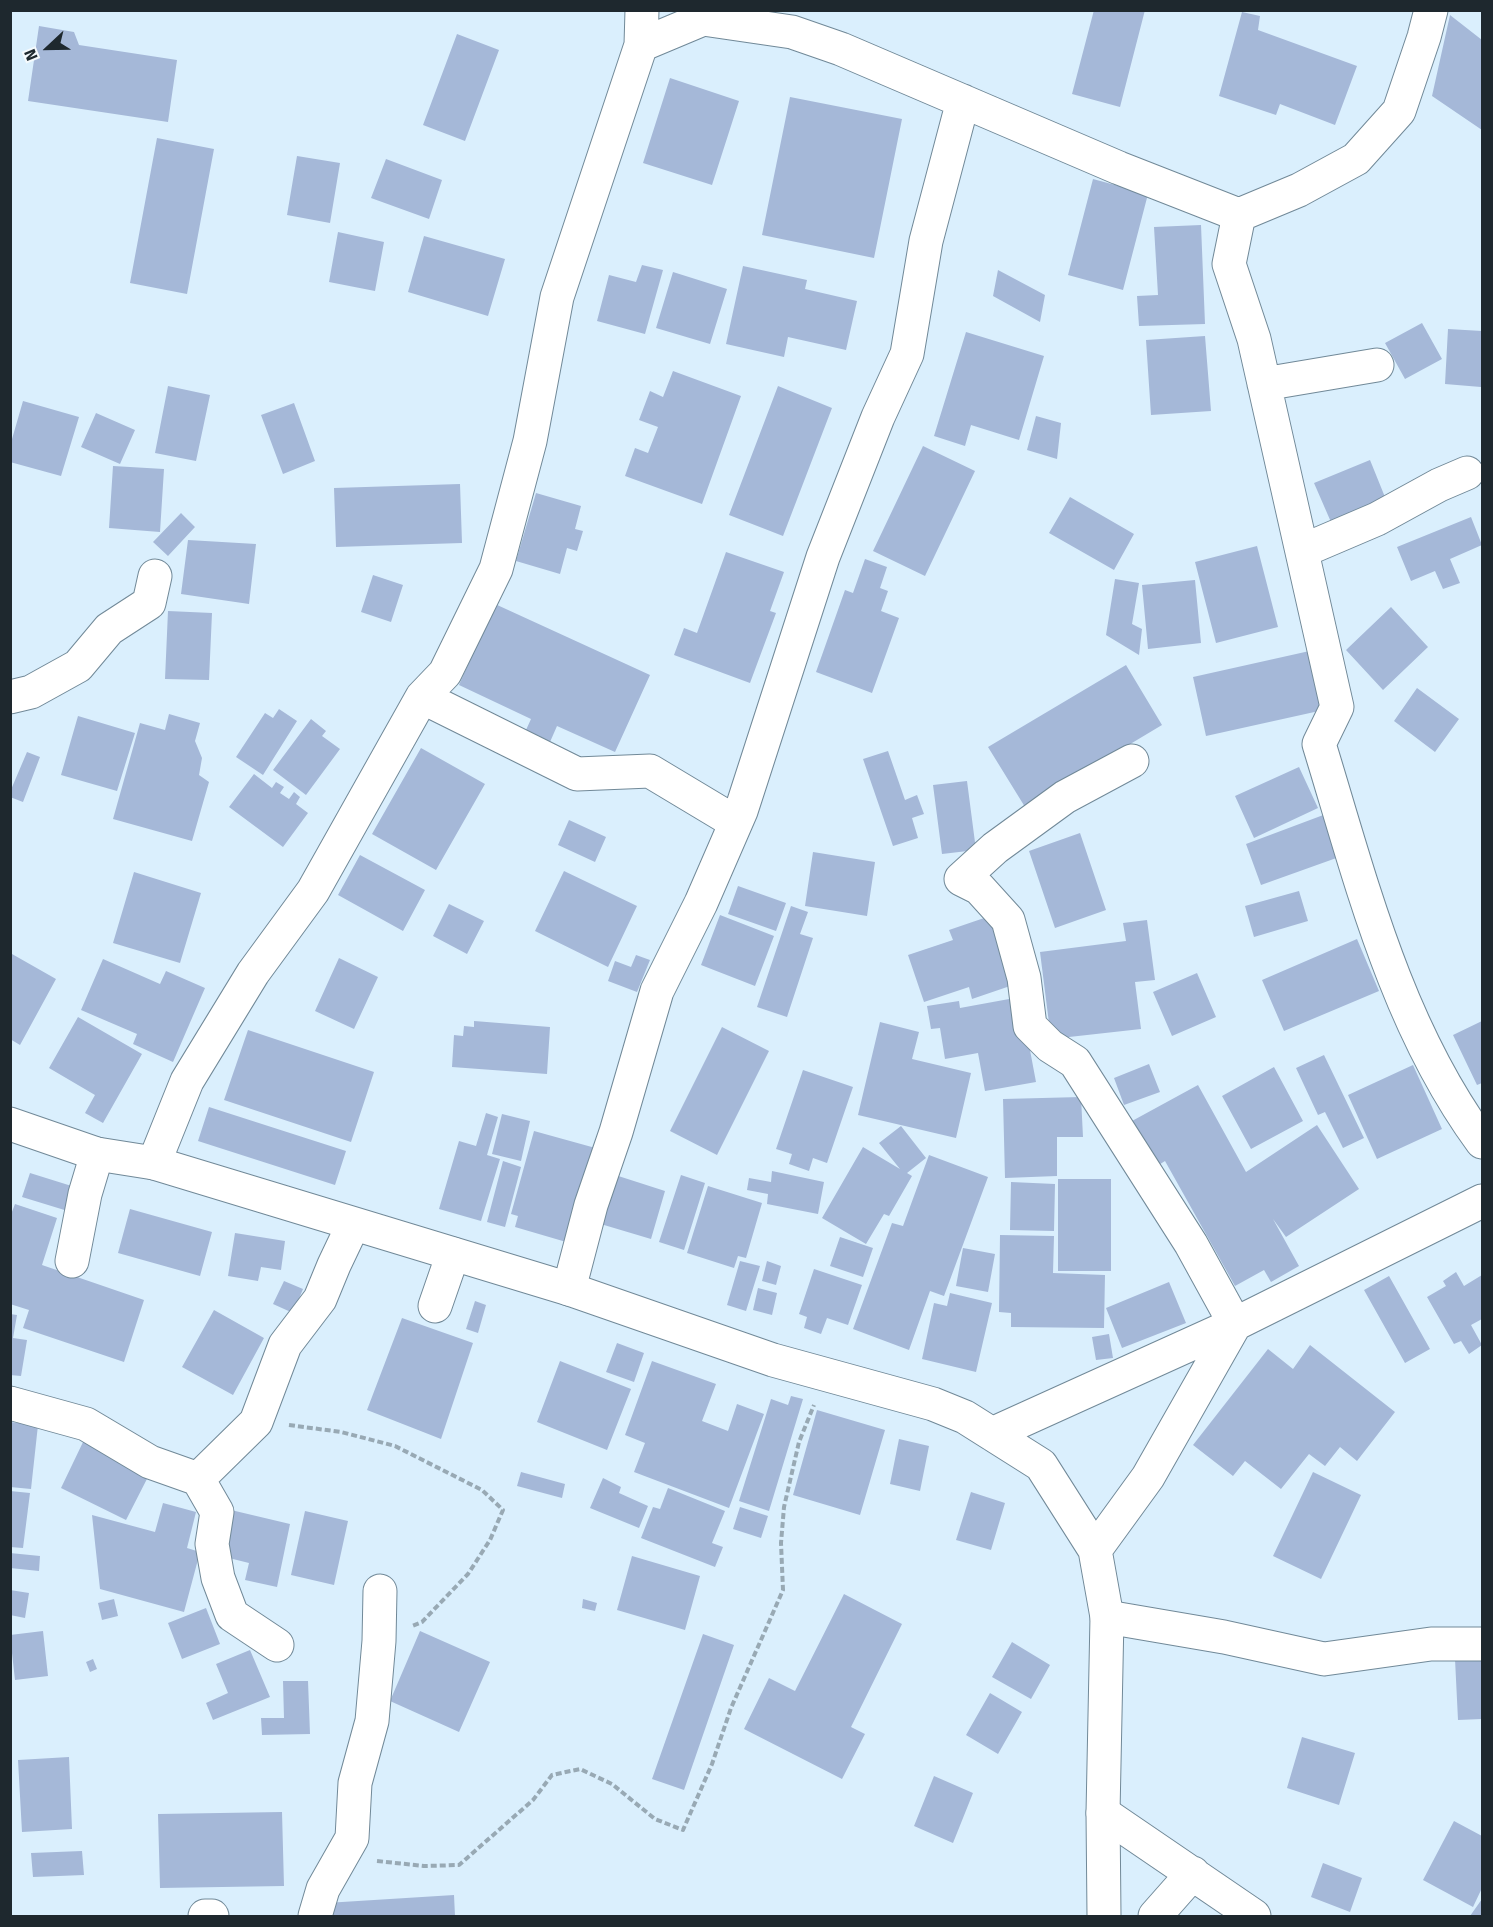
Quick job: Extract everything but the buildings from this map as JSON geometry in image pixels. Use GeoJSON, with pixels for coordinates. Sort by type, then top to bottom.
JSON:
{"type":"FeatureCollection","features":[{"type":"Feature","properties":{"kind":"street"},"geometry":{"type":"LineString","coordinates":[[154,1163],[187,1081],[253,974],[313,891],[422,697],[445,673],[496,569],[530,441],[557,297],[641,45],[642,10]]}},
{"type":"Feature","properties":{"kind":"street"},"geometry":{"type":"LineString","coordinates":[[641,45],[703,19],[792,32],[841,49],[1119,168],[1239,215],[1299,190],[1356,159],[1399,111],[1431,10]]}},
{"type":"Feature","properties":{"kind":"street"},"geometry":{"type":"LineString","coordinates":[[569,1288],[591,1205],[616,1132],[657,991],[701,903],[735,822],[823,556],[878,417],[907,354],[926,241],[963,101]]}},
{"type":"Feature","properties":{"kind":"street"},"geometry":{"type":"LineString","coordinates":[[1239,215],[1229,264],[1254,339],[1337,707],[1319,744],[1378,936],[1421,1041],[1462,1114],[1482,1142]]}},
{"type":"Feature","properties":{"kind":"street"},"geometry":{"type":"LineString","coordinates":[[1264,384],[1377,365]]}},
{"type":"Feature","properties":{"kind":"street"},"geometry":{"type":"LineString","coordinates":[[1302,551],[1377,519],[1439,485],[1467,473]]}},
{"type":"Feature","properties":{"kind":"street"},"geometry":{"type":"LineString","coordinates":[[10,697],[31,692],[78,666],[109,629],[149,603],[155,576]]}},
{"type":"Feature","properties":{"kind":"street"},"geometry":{"type":"LineString","coordinates":[[422,697],[577,774],[650,771],[735,822]]}},
{"type":"Feature","properties":{"kind":"street"},"geometry":{"type":"LineString","coordinates":[[1132,761],[1065,797],[995,848],[961,879],[979,888],[1008,920],[1024,978],[1030,1026],[1050,1046],[1075,1062],[1191,1244],[1235,1324]]}},
{"type":"Feature","properties":{"kind":"street"},"geometry":{"type":"LineString","coordinates":[[10,1124],[97,1154],[154,1163],[353,1225],[569,1288],[773,1360],[933,1404],[965,1417],[1041,1466],[1095,1550],[1107,1617],[1103,1814],[1104,1917]]}},
{"type":"Feature","properties":{"kind":"street"},"geometry":{"type":"LineString","coordinates":[[72,1261],[85,1194],[97,1154]]}},
{"type":"Feature","properties":{"kind":"street"},"geometry":{"type":"LineString","coordinates":[[992,1434],[1235,1324],[1482,1201]]}},
{"type":"Feature","properties":{"kind":"street"},"geometry":{"type":"LineString","coordinates":[[198,1479],[256,1422],[285,1345],[320,1299],[353,1225]]}},
{"type":"Feature","properties":{"kind":"street"},"geometry":{"type":"LineString","coordinates":[[435,1306],[453,1254]]}},
{"type":"Feature","properties":{"kind":"street"},"geometry":{"type":"LineString","coordinates":[[1095,1550],[1148,1477],[1235,1324]]}},
{"type":"Feature","properties":{"kind":"street"},"geometry":{"type":"LineString","coordinates":[[10,1403],[86,1424],[150,1462],[198,1479],[217,1512],[212,1544],[218,1578],[232,1615],[277,1645]]}},
{"type":"Feature","properties":{"kind":"street"},"geometry":{"type":"LineString","coordinates":[[315,1917],[323,1888],[352,1838],[355,1783],[372,1721],[379,1641],[380,1591]]}},
{"type":"Feature","properties":{"kind":"street"},"geometry":{"type":"LineString","coordinates":[[1107,1617],[1224,1637],[1324,1659],[1431,1644],[1482,1644]]}},
{"type":"Feature","properties":{"kind":"street"},"geometry":{"type":"LineString","coordinates":[[1103,1814],[1193,1873],[1254,1917]]}},
{"type":"Feature","properties":{"kind":"street"},"geometry":{"type":"LineString","coordinates":[[1155,1917],[1193,1873]]}},
{"type":"Feature","properties":{"kind":"street"},"geometry":{"type":"LineString","coordinates":[[205,1917],[212,1917]]}},
{"type":"Feature","properties":{"kind":"path"},"geometry":{"type":"LineString","coordinates":[[338,1863],[359,1860],[424,1866],[459,1865],[533,1800],[552,1775],[579,1769],[612,1784],[655,1819],[683,1830],[712,1764],[731,1708],[783,1590],[781,1543],[784,1507],[799,1442],[826,1374]]}},
{"type":"Feature","properties":{"kind":"path"},"geometry":{"type":"LineString","coordinates":[[256,1422],[341,1432],[395,1446],[482,1490],[503,1510],[490,1540],[468,1574],[445,1599],[422,1622],[379,1641]]}}]}
